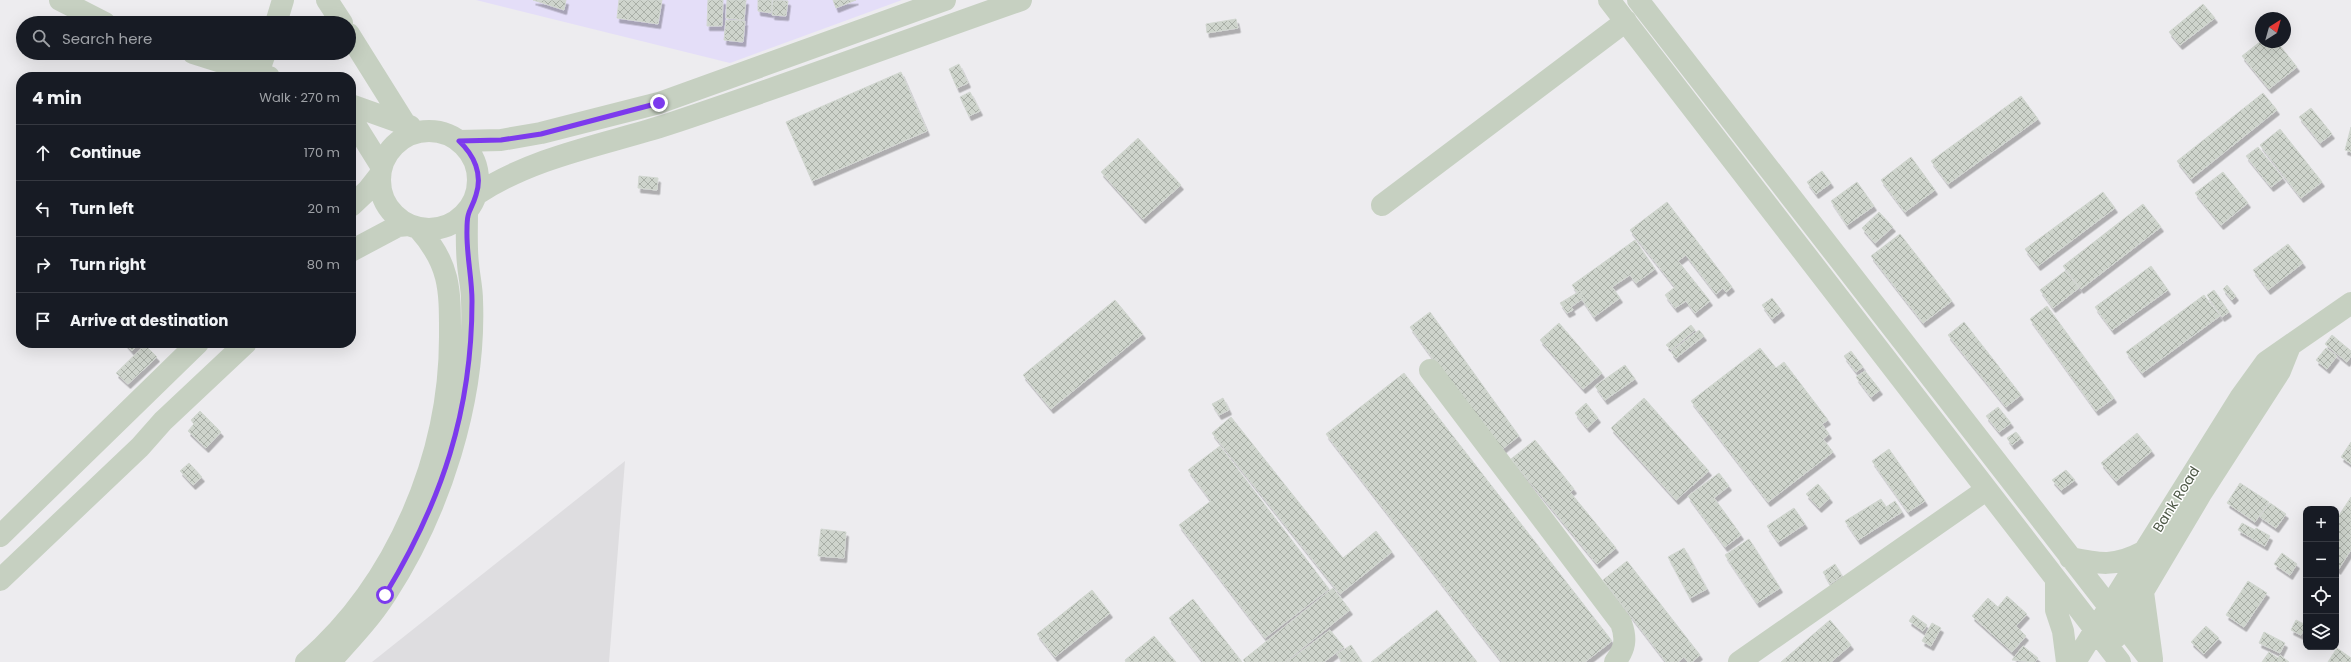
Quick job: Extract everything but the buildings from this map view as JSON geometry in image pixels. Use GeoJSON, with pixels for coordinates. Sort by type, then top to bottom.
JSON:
{"type":"FeatureCollection","features":[{"type":"Feature","properties":{"kind":"street"},"geometry":{"type":"LineString","coordinates":[[60,0],[91,16]]}},
{"type":"Feature","properties":{"kind":"street"},"geometry":{"type":"LineString","coordinates":[[278,16],[283,0]]}},
{"type":"Feature","properties":{"kind":"street"},"geometry":{"type":"LineString","coordinates":[[327,0],[337,16]]}},
{"type":"Feature","properties":{"kind":"street"},"geometry":{"type":"LineString","coordinates":[[459,141],[501,140],[541,134],[659,103],[945,0]]}},
{"type":"Feature","properties":{"kind":"street"},"geometry":{"type":"LineString","coordinates":[[356,247],[398,226],[431,230],[444,227],[457,221],[472,203],[500,179],[555,157],[668,124],[1021,0]]}},
{"type":"Feature","properties":{"kind":"street"},"geometry":{"type":"LineString","coordinates":[[1609,0],[2095,631],[2110,658]]}},
{"type":"Feature","properties":{"kind":"street"},"geometry":{"type":"LineString","coordinates":[[1638,0],[2152,662]]}},
{"type":"Feature","properties":{"kind":"street"},"geometry":{"type":"LineString","coordinates":[[1382,205],[1626,21]]}},
{"type":"Feature","properties":{"kind":"street"},"geometry":{"type":"LineString","coordinates":[[356,44],[415,128]]}},
{"type":"Feature","properties":{"kind":"street"},"geometry":{"type":"LineString","coordinates":[[215,60],[253,72]]}},
{"type":"Feature","properties":{"kind":"street"},"geometry":{"type":"LineString","coordinates":[[263,72],[264,60]]}},
{"type":"Feature","properties":{"kind":"street"},"geometry":{"type":"LineString","coordinates":[[330,662],[359,630],[389,589],[408,557],[429,514],[447,468],[468,371],[472,300],[468,264],[472,203],[478,171],[467,149],[459,141],[448,135],[415,128],[356,107]]}},
{"type":"Feature","properties":{"kind":"street"},"geometry":{"type":"LineString","coordinates":[[306,662],[346,620],[372,586],[394,549],[415,507],[432,463],[444,416],[450,361],[450,294],[444,264],[430,242],[413,227],[396,217],[386,205],[381,191],[380,171],[356,127]]}},
{"type":"Feature","properties":{"kind":"street"},"geometry":{"type":"LineString","coordinates":[[356,201],[368,190],[380,171],[388,153],[398,142],[410,134],[415,128]]}},
{"type":"Feature","properties":{"kind":"street","name":"Bank Road"},"geometry":{"type":"LineString","coordinates":[[2075,662],[2240,398],[2266,362],[2351,303]]}},
{"type":"Feature","properties":{"kind":"street","name":"Bank Road"},"geometry":{"type":"LineString","coordinates":[[2110,658],[2124,625],[2143,592],[2202,492],[2280,371],[2290,346]]}},
{"type":"Feature","properties":{"kind":"street"},"geometry":{"type":"LineString","coordinates":[[0,536],[193,348]]}},
{"type":"Feature","properties":{"kind":"street"},"geometry":{"type":"LineString","coordinates":[[0,580],[140,447],[163,420],[179,408],[241,348]]}},
{"type":"Feature","properties":{"kind":"street"},"geometry":{"type":"LineString","coordinates":[[1430,370],[1621,623],[1626,636],[1622,652],[1615,662]]}},
{"type":"Feature","properties":{"kind":"street"},"geometry":{"type":"LineString","coordinates":[[1739,662],[1986,490]]}},
{"type":"Feature","properties":{"kind":"street"},"geometry":{"type":"LineString","coordinates":[[2070,558],[2100,564],[2125,562],[2143,552]]}},
{"type":"Feature","properties":{"kind":"street"},"geometry":{"type":"LineString","coordinates":[[2056,580],[2056,610],[2062,631],[2067,662]]}},
{"type":"Feature","properties":{"kind":"street"},"geometry":{"type":"LineString","coordinates":[[2143,592],[2152,662]]}},
{"type":"Feature","properties":{"kind":"shaded area"},"geometry":{"type":"Polygon","coordinates":[[[476,0],[902,0],[730,63],[476,0]]]}},
{"type":"Feature","properties":{"kind":"shaded area"},"geometry":{"type":"Polygon","coordinates":[[[625,461],[609,662],[372,662],[625,461]]]}},
{"type":"Feature","properties":{"kind":"route"},"geometry":{"type":"LineString","coordinates":[[385,595],[408,557],[429,514],[447,468],[459,419],[468,371],[472,300],[466,241],[467,212],[477,194],[478,171],[474,160],[467,149],[459,141],[501,140],[541,134],[659,103]]}}]}
